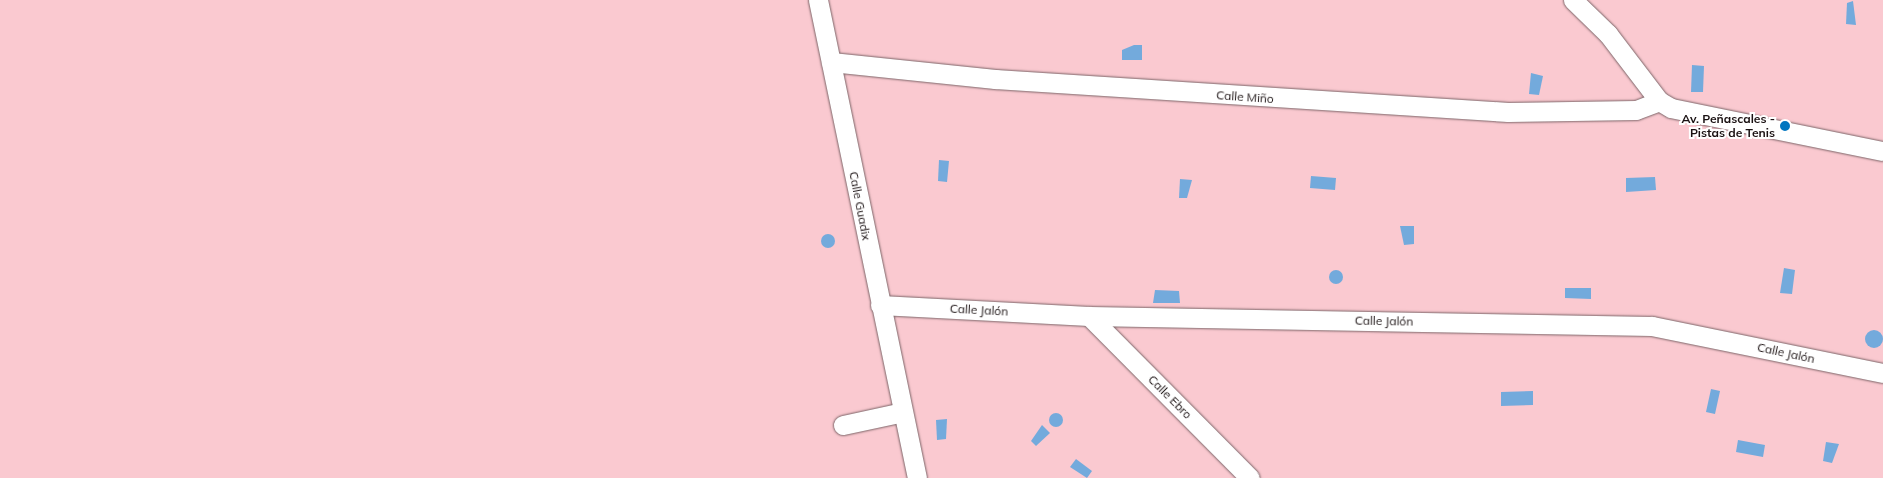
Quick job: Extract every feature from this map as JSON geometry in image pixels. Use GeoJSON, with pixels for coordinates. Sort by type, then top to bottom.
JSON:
{"type":"FeatureCollection","features":[{"type":"Feature","properties":{"kind":"street","name":"Calle Guadix"},"geometry":{"type":"LineString","coordinates":[[818,0],[917,478]]}},
{"type":"Feature","properties":{"kind":"street"},"geometry":{"type":"LineString","coordinates":[[1573,0],[1608,34],[1659,101],[1719,121],[1883,151]]}},
{"type":"Feature","properties":{"kind":"street","name":"Calle Miño"},"geometry":{"type":"LineString","coordinates":[[831,62],[1005,80],[1508,112],[1636,110],[1659,101]]}},
{"type":"Feature","properties":{"kind":"street","name":"Calle Jalón"},"geometry":{"type":"LineString","coordinates":[[880,305],[1089,316],[1652,326],[1883,373]]}},
{"type":"Feature","properties":{"kind":"street","name":"Calle Ebro"},"geometry":{"type":"LineString","coordinates":[[1089,316],[1250,478]]}},
{"type":"Feature","properties":{"kind":"street"},"geometry":{"type":"LineString","coordinates":[[843,425],[903,412]]}},
{"type":"Feature","properties":{"kind":"shaded area"},"geometry":{"type":"Polygon","coordinates":[[[0,0],[1883,0],[1883,478],[0,478],[0,0]]]}},
{"type":"Feature","properties":{"kind":"water"},"geometry":{"type":"Polygon","coordinates":[[[1853,1],[1856,25],[1846,24],[1847,3],[1853,1]]]}},
{"type":"Feature","properties":{"kind":"water"},"geometry":{"type":"Polygon","coordinates":[[[1134,45],[1142,45],[1142,60],[1122,60],[1122,50],[1134,45]]]}},
{"type":"Feature","properties":{"kind":"water"},"geometry":{"type":"Polygon","coordinates":[[[1692,65],[1704,66],[1703,92],[1691,92],[1692,65]]]}},
{"type":"Feature","properties":{"kind":"water"},"geometry":{"type":"Polygon","coordinates":[[[1531,73],[1543,76],[1539,95],[1529,94],[1531,73]]]}},
{"type":"Feature","properties":{"kind":"water"},"geometry":{"type":"Polygon","coordinates":[[[939,160],[949,161],[947,182],[938,181],[939,160]]]}},
{"type":"Feature","properties":{"kind":"water"},"geometry":{"type":"Polygon","coordinates":[[[1311,176],[1336,178],[1335,190],[1310,188],[1311,176]]]}},
{"type":"Feature","properties":{"kind":"water"},"geometry":{"type":"Polygon","coordinates":[[[1655,177],[1656,190],[1626,192],[1626,178],[1655,177]]]}},
{"type":"Feature","properties":{"kind":"water"},"geometry":{"type":"Polygon","coordinates":[[[1180,179],[1192,180],[1187,198],[1179,198],[1180,179]]]}},
{"type":"Feature","properties":{"kind":"water"},"geometry":{"type":"Polygon","coordinates":[[[1400,226],[1414,226],[1414,244],[1404,245],[1400,226]]]}},
{"type":"Feature","properties":{"kind":"water"},"geometry":{"type":"Polygon","coordinates":[[[828,234],[833,236],[835,241],[833,246],[828,248],[823,246],[821,241],[823,236],[828,234]]]}},
{"type":"Feature","properties":{"kind":"water"},"geometry":{"type":"Polygon","coordinates":[[[1784,268],[1795,270],[1792,294],[1780,293],[1784,268]]]}},
{"type":"Feature","properties":{"kind":"water"},"geometry":{"type":"Polygon","coordinates":[[[1333,270],[1339,270],[1343,277],[1339,284],[1333,284],[1329,280],[1329,274],[1333,270]]]}},
{"type":"Feature","properties":{"kind":"water"},"geometry":{"type":"Polygon","coordinates":[[[1565,288],[1591,288],[1591,299],[1565,298],[1565,288]]]}},
{"type":"Feature","properties":{"kind":"water"},"geometry":{"type":"Polygon","coordinates":[[[1155,290],[1179,291],[1180,303],[1153,303],[1155,290]]]}},
{"type":"Feature","properties":{"kind":"water"},"geometry":{"type":"Polygon","coordinates":[[[1874,330],[1880,333],[1883,339],[1880,345],[1874,348],[1868,345],[1865,339],[1868,333],[1874,330]]]}},
{"type":"Feature","properties":{"kind":"water"},"geometry":{"type":"Polygon","coordinates":[[[1711,389],[1720,391],[1715,414],[1706,412],[1711,389]]]}},
{"type":"Feature","properties":{"kind":"water"},"geometry":{"type":"Polygon","coordinates":[[[1533,391],[1533,405],[1501,406],[1501,392],[1533,391]]]}},
{"type":"Feature","properties":{"kind":"water"},"geometry":{"type":"Polygon","coordinates":[[[1056,413],[1061,415],[1063,420],[1061,425],[1056,427],[1051,425],[1049,420],[1051,415],[1056,413]]]}},
{"type":"Feature","properties":{"kind":"water"},"geometry":{"type":"Polygon","coordinates":[[[947,419],[946,439],[937,440],[936,420],[947,419]]]}},
{"type":"Feature","properties":{"kind":"water"},"geometry":{"type":"Polygon","coordinates":[[[1042,425],[1050,433],[1036,446],[1031,441],[1042,425]]]}},
{"type":"Feature","properties":{"kind":"water"},"geometry":{"type":"Polygon","coordinates":[[[1738,440],[1765,445],[1763,457],[1736,452],[1738,440]]]}},
{"type":"Feature","properties":{"kind":"water"},"geometry":{"type":"Polygon","coordinates":[[[1826,442],[1839,444],[1832,463],[1823,461],[1826,442]]]}},
{"type":"Feature","properties":{"kind":"water"},"geometry":{"type":"Polygon","coordinates":[[[1076,459],[1092,471],[1087,478],[1070,467],[1076,459]]]}},
{"type":"Feature","properties":{"kind":"place","name":"Av. Peñascales - Pistas de Tenis"},"geometry":{"type":"Point","coordinates":[1785,126]}}]}
